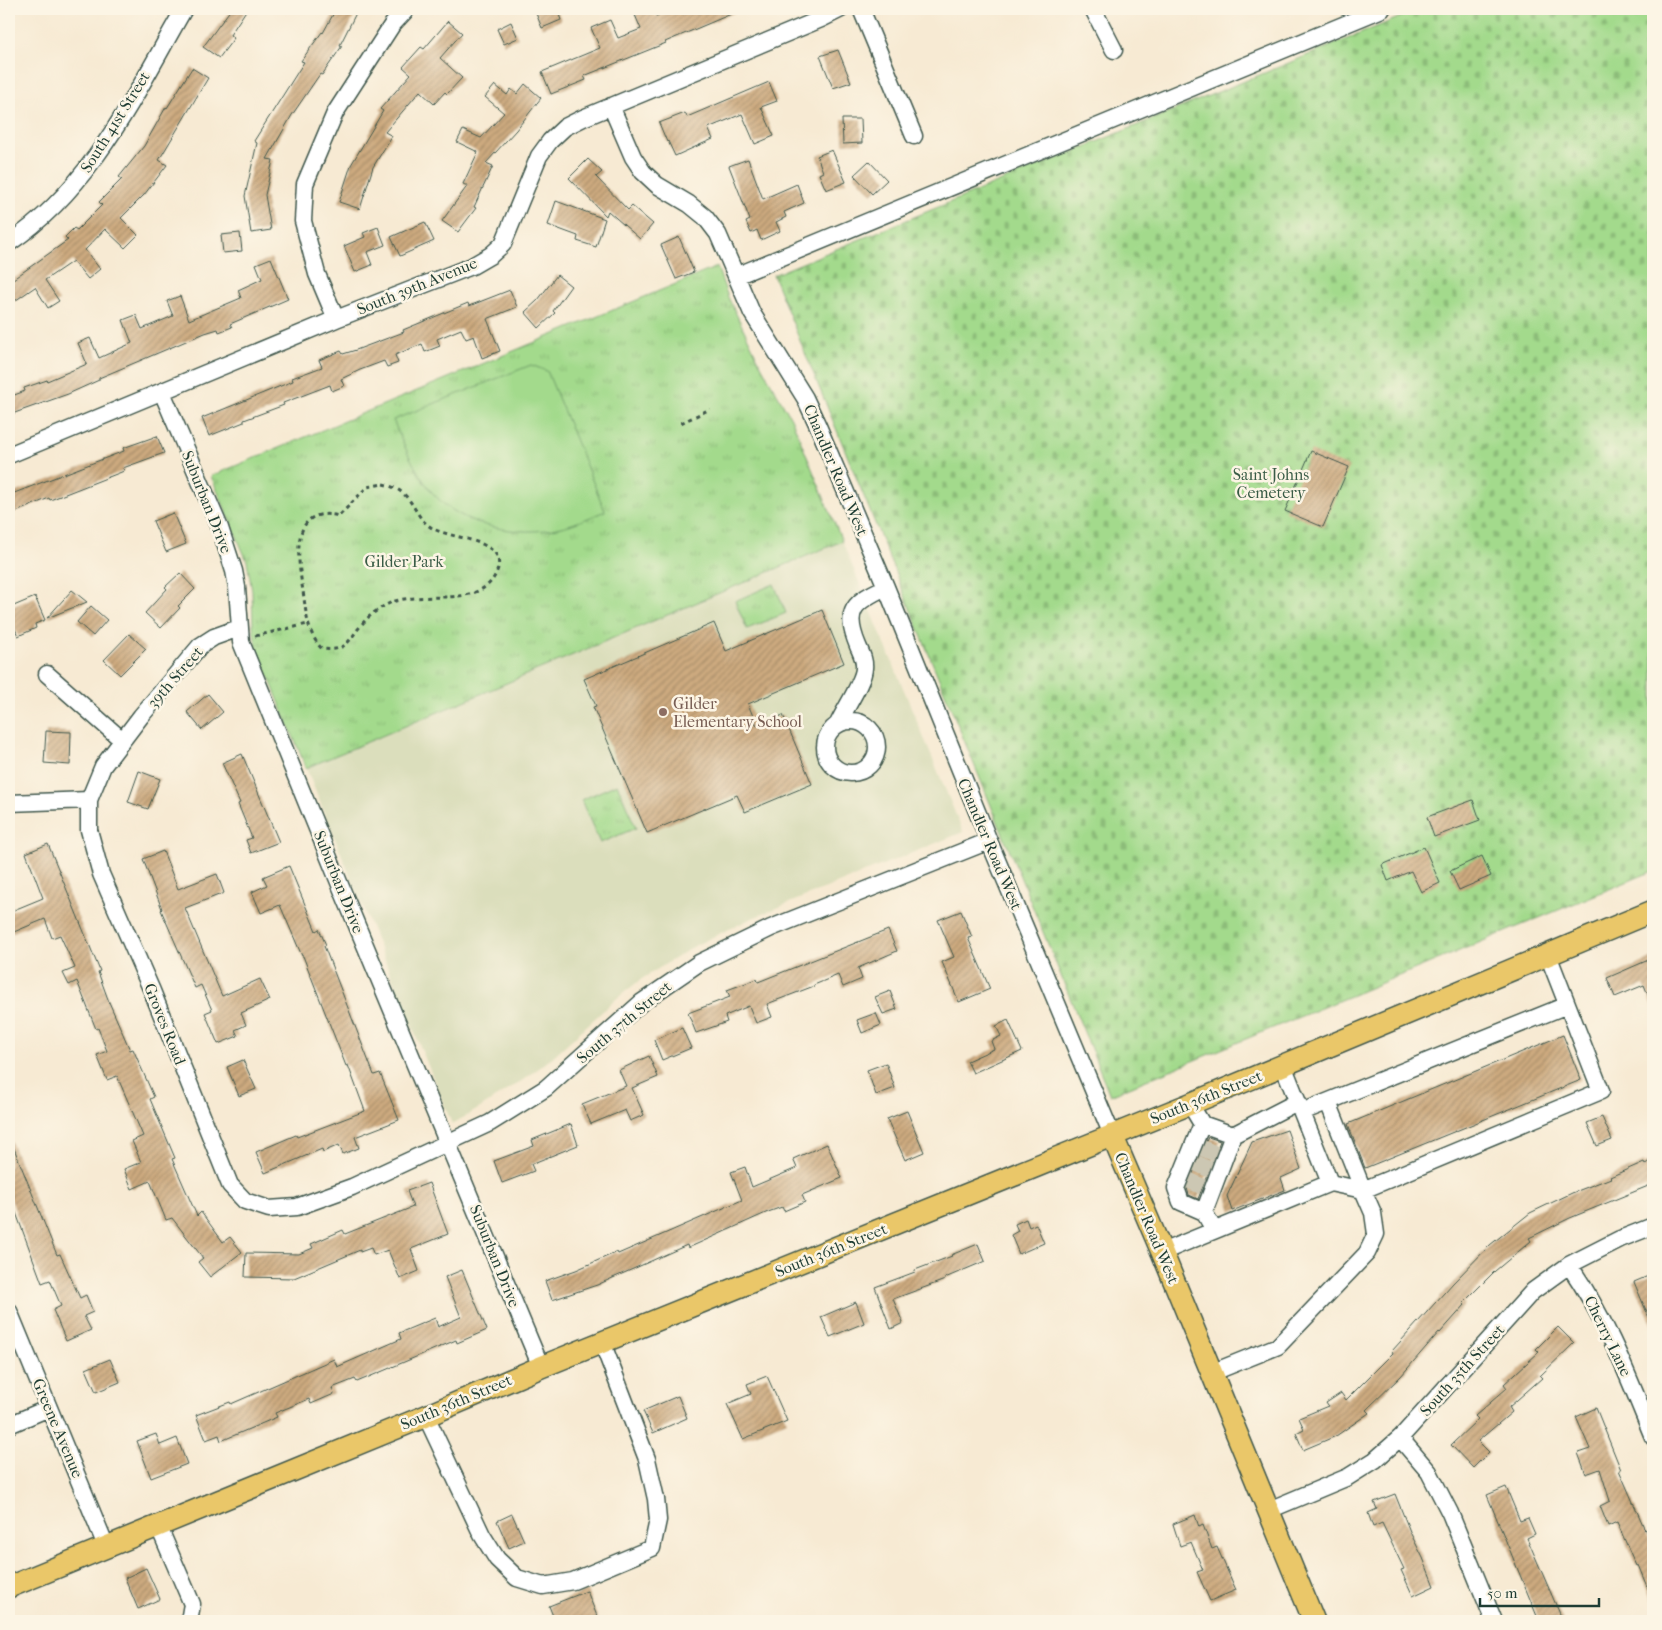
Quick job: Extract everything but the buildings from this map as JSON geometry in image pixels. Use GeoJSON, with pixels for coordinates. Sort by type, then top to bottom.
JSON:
{"type":"FeatureCollection","features":[{"type":"Feature","properties":{"kind":"main road","name":"South 36th Street"},"geometry":{"type":"LineString","coordinates":[[9,1587],[426,1416],[541,1366],[1190,1104],[1653,912]]}},
{"type":"Feature","properties":{"kind":"main road","name":"Chandler Road West"},"geometry":{"type":"LineString","coordinates":[[1112,1135],[1314,1621]]}},
{"type":"Feature","properties":{"kind":"street","name":"South 41st Street"},"geometry":{"type":"LineString","coordinates":[[9,243],[54,205],[82,176],[116,125],[184,9]]}},
{"type":"Feature","properties":{"kind":"street"},"geometry":{"type":"LineString","coordinates":[[336,318],[317,274],[303,221],[305,184],[335,113],[392,25],[407,9]]}},
{"type":"Feature","properties":{"kind":"street","name":"South 39th Avenue"},"geometry":{"type":"LineString","coordinates":[[9,455],[336,318],[472,266],[491,255],[503,244],[539,156],[550,141],[565,128],[611,106],[841,9]]}},
{"type":"Feature","properties":{"kind":"street"},"geometry":{"type":"LineString","coordinates":[[861,9],[914,136]]}},
{"type":"Feature","properties":{"kind":"street"},"geometry":{"type":"LineString","coordinates":[[1093,9],[1114,50]]}},
{"type":"Feature","properties":{"kind":"street"},"geometry":{"type":"LineString","coordinates":[[736,276],[1382,9]]}},
{"type":"Feature","properties":{"kind":"street","name":"Chandler Road West"},"geometry":{"type":"LineString","coordinates":[[611,106],[632,157],[643,172],[656,184],[705,216],[718,234],[752,313],[805,398],[886,587],[989,841],[1112,1135]]}},
{"type":"Feature","properties":{"kind":"street","name":"Suburban Drive"},"geometry":{"type":"LineString","coordinates":[[162,392],[220,528],[234,571],[237,586],[240,635],[345,898],[541,1366]]}},
{"type":"Feature","properties":{"kind":"street"},"geometry":{"type":"LineString","coordinates":[[838,724],[865,670],[864,660],[851,630],[852,614],[859,602],[886,587]]}},
{"type":"Feature","properties":{"kind":"street","name":"39th Street"},"geometry":{"type":"LineString","coordinates":[[122,740],[200,646],[214,637],[240,635]]}},
{"type":"Feature","properties":{"kind":"street"},"geometry":{"type":"LineString","coordinates":[[47,674],[122,740]]}},
{"type":"Feature","properties":{"kind":"street","name":"Groves Road"},"geometry":{"type":"LineString","coordinates":[[122,740],[103,766],[89,800],[90,830],[101,874],[152,991],[230,1185],[245,1201],[268,1209],[297,1207],[352,1187]]}},
{"type":"Feature","properties":{"kind":"street"},"geometry":{"type":"LineString","coordinates":[[9,803],[89,800]]}},
{"type":"Feature","properties":{"kind":"street","name":"South 37th Street"},"geometry":{"type":"LineString","coordinates":[[352,1187],[490,1123],[546,1088],[642,1002],[699,963],[771,928],[989,841]]}},
{"type":"Feature","properties":{"kind":"street"},"geometry":{"type":"LineString","coordinates":[[1162,1252],[1330,1183],[1363,1190],[1601,1091],[1548,955]]}},
{"type":"Feature","properties":{"kind":"street"},"geometry":{"type":"LineString","coordinates":[[1204,1212],[1208,1189],[1221,1156],[1233,1135],[1300,1107],[1328,1102],[1568,1004]]}},
{"type":"Feature","properties":{"kind":"street"},"geometry":{"type":"LineString","coordinates":[[1283,1065],[1330,1183]]}},
{"type":"Feature","properties":{"kind":"street"},"geometry":{"type":"LineString","coordinates":[[1211,1373],[1278,1346],[1367,1253],[1376,1234],[1373,1213],[1328,1102]]}},
{"type":"Feature","properties":{"kind":"street"},"geometry":{"type":"LineString","coordinates":[[1190,1104],[1202,1124],[1233,1135]]}},
{"type":"Feature","properties":{"kind":"street"},"geometry":{"type":"LineString","coordinates":[[1202,1124],[1195,1154],[1184,1179],[1176,1188],[1181,1202],[1204,1212],[1214,1230]]}},
{"type":"Feature","properties":{"kind":"street","name":"South 35th Street"},"geometry":{"type":"LineString","coordinates":[[1269,1510],[1348,1477],[1375,1460],[1400,1438],[1533,1291],[1569,1265],[1620,1238],[1653,1226]]}},
{"type":"Feature","properties":{"kind":"street","name":"Cherry Lane"},"geometry":{"type":"LineString","coordinates":[[1569,1265],[1604,1320],[1653,1437]]}},
{"type":"Feature","properties":{"kind":"street","name":"Greene Avenue"},"geometry":{"type":"LineString","coordinates":[[9,1311],[12,1330],[49,1408],[106,1546]]}},
{"type":"Feature","properties":{"kind":"street"},"geometry":{"type":"LineString","coordinates":[[426,1416],[482,1535],[497,1559],[517,1578],[543,1586],[573,1581],[652,1548],[658,1520],[656,1500],[647,1459],[602,1342]]}},
{"type":"Feature","properties":{"kind":"street"},"geometry":{"type":"LineString","coordinates":[[9,1424],[49,1408]]}},
{"type":"Feature","properties":{"kind":"street"},"geometry":{"type":"LineString","coordinates":[[1400,1438],[1429,1472],[1450,1513],[1494,1621]]}},
{"type":"Feature","properties":{"kind":"street"},"geometry":{"type":"LineString","coordinates":[[158,1525],[192,1604],[189,1621]]}},
{"type":"Feature","properties":{"kind":"path"},"geometry":{"type":"LineString","coordinates":[[681,423],[710,409]]}},
{"type":"Feature","properties":{"kind":"path"},"geometry":{"type":"LineString","coordinates":[[383,484],[399,489],[415,506],[422,520],[434,529],[480,544],[492,550],[500,563],[492,581],[480,591],[459,596],[414,597],[394,601],[381,607],[362,624],[349,643],[340,648],[322,649],[312,636],[308,624],[298,563],[298,548],[302,529],[314,517],[331,514],[339,516],[367,487],[383,484]]}},
{"type":"Feature","properties":{"kind":"path"},"geometry":{"type":"LineString","coordinates":[[240,635],[258,635],[308,624]]}},
{"type":"Feature","properties":{"kind":"shaded area"},"geometry":{"type":"Polygon","coordinates":[[[842,541],[963,832],[750,919],[696,945],[640,980],[526,1078],[452,1124],[306,768],[842,541]]]}},
{"type":"Feature","properties":{"kind":"green space","name":"Saint Johns Cemetery"},"geometry":{"type":"Polygon","coordinates":[[[1420,9],[1653,9],[1653,871],[1110,1095],[773,275],[1420,9]]]}},
{"type":"Feature","properties":{"kind":"green space","name":"Gilder Park"},"geometry":{"type":"Polygon","coordinates":[[[717,267],[728,297],[762,367],[791,418],[842,541],[306,768],[256,646],[253,627],[252,591],[247,561],[211,476],[717,267]]]}},
{"type":"Feature","properties":{"kind":"green space"},"geometry":{"type":"Polygon","coordinates":[[[531,365],[547,371],[605,511],[573,524],[545,530],[509,530],[491,527],[458,513],[443,503],[431,491],[414,466],[393,420],[531,365]]]}},
{"type":"Feature","properties":{"kind":"green space"},"geometry":{"type":"Polygon","coordinates":[[[774,584],[786,613],[747,629],[735,601],[774,584]]]}},
{"type":"Feature","properties":{"kind":"green space"},"geometry":{"type":"Polygon","coordinates":[[[617,784],[636,828],[600,843],[581,800],[617,784]]]}},
{"type":"Feature","properties":{"kind":"tunnel"},"geometry":{"type":"LineString","coordinates":[[1202,1148],[1218,1155]]}},
{"type":"Feature","properties":{"kind":"tunnel"},"geometry":{"type":"LineString","coordinates":[[1196,1163],[1212,1171]]}},
{"type":"Feature","properties":{"kind":"tunnel"},"geometry":{"type":"LineString","coordinates":[[1188,1180],[1205,1188]]}},
{"type":"Feature","properties":{"kind":"place","name":"Gilder Elementary School"},"geometry":{"type":"Point","coordinates":[663,712]}}]}
